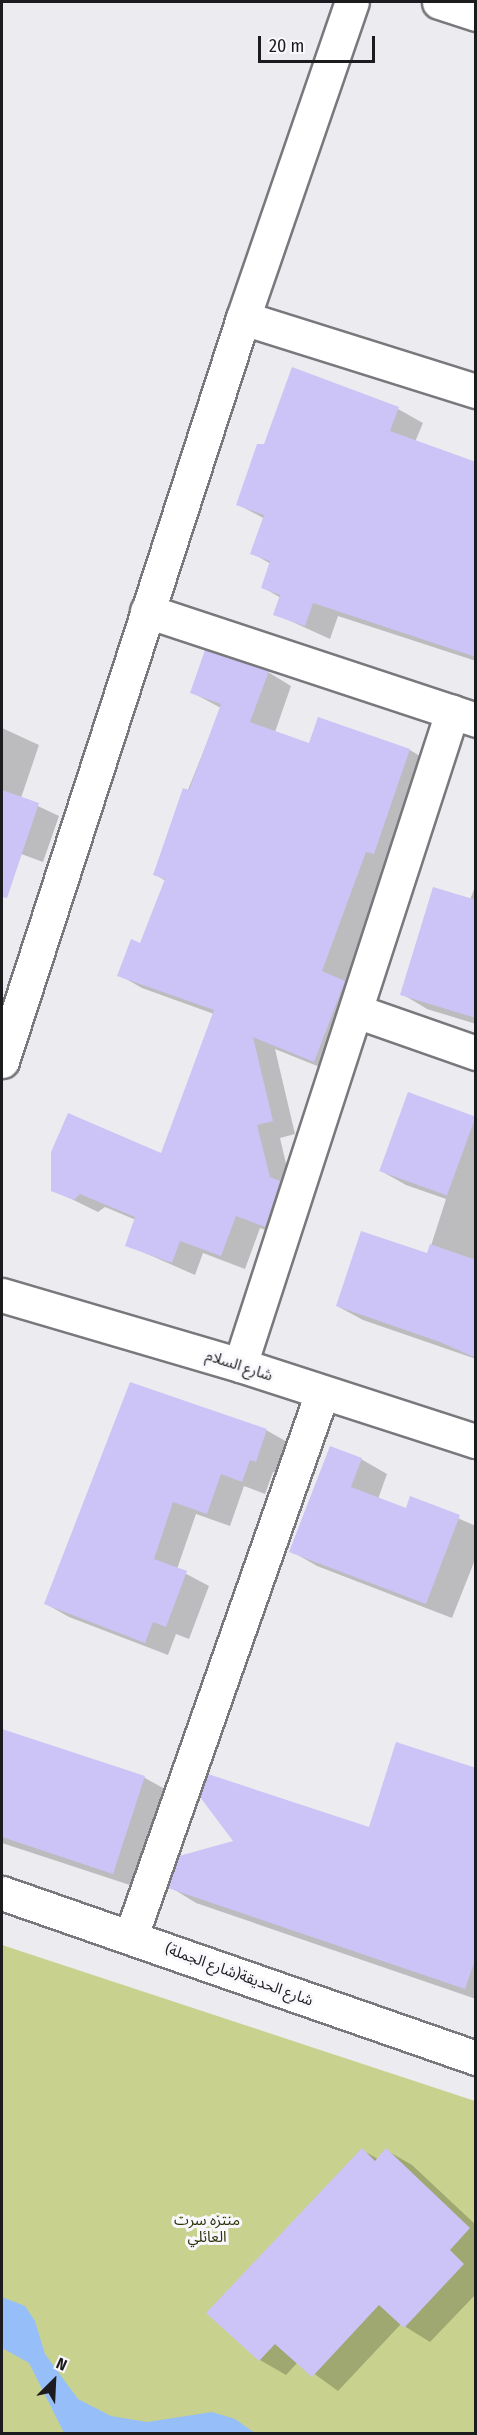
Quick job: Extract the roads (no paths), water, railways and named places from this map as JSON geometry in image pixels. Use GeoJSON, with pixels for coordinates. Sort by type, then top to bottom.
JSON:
{"type":"FeatureCollection","features":[{"type":"Feature","properties":{"kind":"street"},"geometry":{"type":"LineString","coordinates":[[2,1061],[6,1026],[147,611],[243,318],[352,2]]}},
{"type":"Feature","properties":{"kind":"street"},"geometry":{"type":"LineString","coordinates":[[439,2],[476,14]]}},
{"type":"Feature","properties":{"kind":"street"},"geometry":{"type":"LineString","coordinates":[[243,318],[476,391]]}},
{"type":"Feature","properties":{"kind":"street"},"geometry":{"type":"LineString","coordinates":[[147,611],[464,716],[356,1011],[240,1365]]}},
{"type":"Feature","properties":{"kind":"street"},"geometry":{"type":"LineString","coordinates":[[356,1011],[476,1053]]}},
{"type":"Feature","properties":{"kind":"street","name":"شارع السلام"},"geometry":{"type":"LineString","coordinates":[[2,1295],[240,1365],[476,1441]]}},
{"type":"Feature","properties":{"kind":"street"},"geometry":{"type":"LineString","coordinates":[[131,1936],[322,1393]]}},
{"type":"Feature","properties":{"kind":"street","name":"شارع الحديقة(شارع الجملة)"},"geometry":{"type":"LineString","coordinates":[[2,1893],[476,2058]]}},
{"type":"Feature","properties":{"kind":"water"},"geometry":{"type":"Polygon","coordinates":[[[2,2297],[25,2306],[35,2321],[45,2354],[78,2399],[111,2416],[147,2422],[212,2412],[235,2419],[255,2433],[64,2433],[29,2363],[2,2348],[2,2297]]]}},
{"type":"Feature","properties":{"kind":"park label","name":"منتزه سرت العائلي"},"geometry":{"type":"Point","coordinates":[207,2228]}}]}
